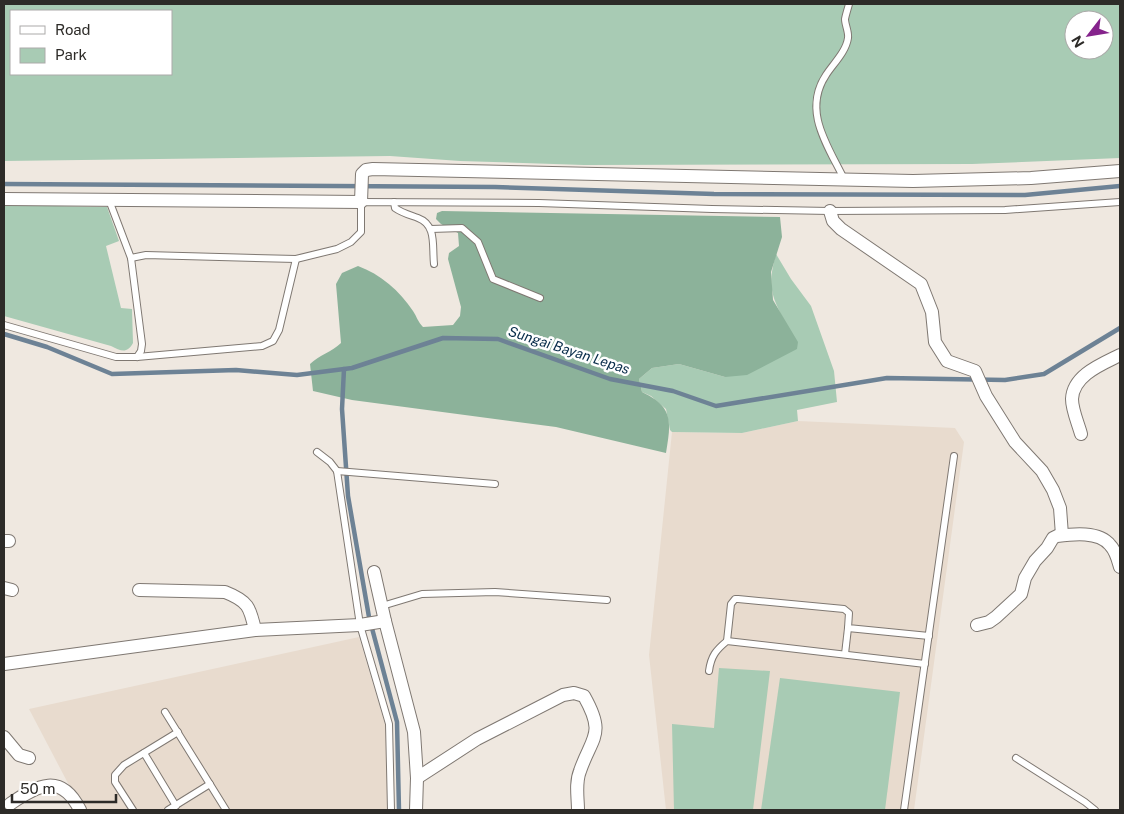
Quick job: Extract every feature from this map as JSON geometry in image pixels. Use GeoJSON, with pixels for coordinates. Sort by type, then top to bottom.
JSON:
{"type":"FeatureCollection","features":[{"type":"Feature","properties":{"kind":"street"},"geometry":{"type":"LineString","coordinates":[[4,199],[361,199],[362,174],[366,170],[373,169],[913,181],[1031,178],[1120,171]]}},
{"type":"Feature","properties":{"kind":"street"},"geometry":{"type":"LineString","coordinates":[[830,211],[833,221],[841,229],[921,284],[932,312],[936,342],[947,361],[975,371],[986,396],[1015,442],[1042,471],[1053,490],[1060,508],[1062,536]]}},
{"type":"Feature","properties":{"kind":"street"},"geometry":{"type":"LineString","coordinates":[[1081,434],[1072,401],[1073,392],[1082,378],[1120,355]]}},
{"type":"Feature","properties":{"kind":"street"},"geometry":{"type":"LineString","coordinates":[[977,625],[996,617],[1021,594],[1025,578],[1035,561],[1053,538],[1062,536],[1094,536],[1102,538],[1115,552],[1120,567]]}},
{"type":"Feature","properties":{"kind":"street"},"geometry":{"type":"LineString","coordinates":[[374,572],[382,606],[382,622],[414,732],[417,778],[416,810]]}},
{"type":"Feature","properties":{"kind":"street"},"geometry":{"type":"LineString","coordinates":[[139,590],[225,592],[236,596],[250,608],[256,630]]}},
{"type":"Feature","properties":{"kind":"street"},"geometry":{"type":"LineString","coordinates":[[4,664],[256,630],[382,622]]}},
{"type":"Feature","properties":{"kind":"street"},"geometry":{"type":"LineString","coordinates":[[417,778],[477,739],[563,695],[574,692],[584,696],[591,708],[597,727],[593,744],[577,781],[578,810]]}},
{"type":"Feature","properties":{"kind":"street"},"geometry":{"type":"LineString","coordinates":[[4,737],[19,755],[29,758]]}},
{"type":"Feature","properties":{"kind":"street"},"geometry":{"type":"LineString","coordinates":[[9,803],[29,791],[45,786],[55,786],[61,787],[70,794],[80,810]]}},
{"type":"Feature","properties":{"kind":"lane"},"geometry":{"type":"LineString","coordinates":[[844,179],[818,125],[816,110],[817,93],[825,76],[842,52],[848,38],[845,18],[849,4]]}},
{"type":"Feature","properties":{"kind":"lane"},"geometry":{"type":"LineString","coordinates":[[108,199],[132,258],[142,344],[141,352],[137,357]]}},
{"type":"Feature","properties":{"kind":"lane"},"geometry":{"type":"LineString","coordinates":[[132,258],[146,255],[296,259],[338,249],[351,242],[361,232],[361,199],[394,202],[539,203],[830,211],[1005,210],[1120,202]]}},
{"type":"Feature","properties":{"kind":"lane"},"geometry":{"type":"LineString","coordinates":[[394,202],[395,208],[399,211],[425,220],[431,229],[434,264]]}},
{"type":"Feature","properties":{"kind":"lane"},"geometry":{"type":"LineString","coordinates":[[431,229],[462,228],[478,242],[493,279],[540,298]]}},
{"type":"Feature","properties":{"kind":"lane"},"geometry":{"type":"LineString","coordinates":[[4,325],[116,357],[137,357],[262,346],[273,341],[279,330],[296,259]]}},
{"type":"Feature","properties":{"kind":"lane"},"geometry":{"type":"LineString","coordinates":[[317,452],[330,462],[337,471],[363,624],[389,724],[391,810]]}},
{"type":"Feature","properties":{"kind":"lane"},"geometry":{"type":"LineString","coordinates":[[904,810],[954,456]]}},
{"type":"Feature","properties":{"kind":"lane"},"geometry":{"type":"LineString","coordinates":[[337,471],[495,484]]}},
{"type":"Feature","properties":{"kind":"lane"},"geometry":{"type":"LineString","coordinates":[[382,606],[422,594],[495,592],[607,600]]}},
{"type":"Feature","properties":{"kind":"lane"},"geometry":{"type":"LineString","coordinates":[[709,671],[711,659],[716,650],[727,641],[731,604],[732,601],[738,598],[844,609],[849,613],[845,654]]}},
{"type":"Feature","properties":{"kind":"lane"},"geometry":{"type":"LineString","coordinates":[[848,628],[928,636]]}},
{"type":"Feature","properties":{"kind":"lane"},"geometry":{"type":"LineString","coordinates":[[727,641],[925,664]]}},
{"type":"Feature","properties":{"kind":"lane"},"geometry":{"type":"LineString","coordinates":[[166,712],[226,810]]}},
{"type":"Feature","properties":{"kind":"lane"},"geometry":{"type":"LineString","coordinates":[[132,810],[115,782],[115,775],[124,765],[178,732]]}},
{"type":"Feature","properties":{"kind":"lane"},"geometry":{"type":"LineString","coordinates":[[144,753],[176,806]]}},
{"type":"Feature","properties":{"kind":"lane"},"geometry":{"type":"LineString","coordinates":[[1016,758],[1086,802],[1095,810]]}},
{"type":"Feature","properties":{"kind":"lane"},"geometry":{"type":"LineString","coordinates":[[168,810],[210,784]]}},
{"type":"Feature","properties":{"kind":"shaded area"},"geometry":{"type":"Polygon","coordinates":[[[798,421],[955,428],[964,442],[914,810],[666,810],[649,655],[672,432],[742,433],[798,421]]]}},
{"type":"Feature","properties":{"kind":"shaded area"},"geometry":{"type":"Polygon","coordinates":[[[359,637],[386,728],[388,810],[82,810],[29,709],[359,637]]]}},
{"type":"Feature","properties":{"kind":"green space"},"geometry":{"type":"Polygon","coordinates":[[[4,4],[1120,4],[1120,158],[972,164],[584,165],[460,161],[390,156],[4,161],[4,4]]]}},
{"type":"Feature","properties":{"kind":"green space"},"geometry":{"type":"Polygon","coordinates":[[[4,205],[107,207],[119,241],[106,246],[121,308],[132,309],[133,343],[128,349],[123,351],[4,316],[4,205]]]}},
{"type":"Feature","properties":{"kind":"green space"},"geometry":{"type":"Polygon","coordinates":[[[442,211],[780,217],[782,237],[771,272],[773,300],[798,342],[797,349],[747,375],[725,377],[679,364],[652,368],[639,379],[642,392],[660,404],[668,417],[669,432],[666,453],[556,427],[352,400],[313,391],[310,364],[341,343],[336,284],[342,273],[358,266],[382,278],[402,297],[423,327],[453,325],[460,316],[461,307],[448,259],[449,253],[459,246],[458,233],[441,224],[436,219],[437,213],[442,211]]]}},
{"type":"Feature","properties":{"kind":"green space"},"geometry":{"type":"Polygon","coordinates":[[[776,254],[791,279],[811,306],[834,371],[837,402],[797,410],[798,421],[742,433],[672,432],[666,409],[651,396],[642,392],[639,379],[652,368],[679,364],[725,377],[784,320],[773,295],[771,281],[776,254]]]}},
{"type":"Feature","properties":{"kind":"green space"},"geometry":{"type":"Polygon","coordinates":[[[719,668],[770,671],[753,810],[674,810],[672,724],[714,728],[719,668]]]}},
{"type":"Feature","properties":{"kind":"green space"},"geometry":{"type":"Polygon","coordinates":[[[780,678],[900,692],[885,810],[761,810],[780,678]]]}},
{"type":"Feature","properties":{"kind":"waterway"},"geometry":{"type":"LineString","coordinates":[[4,184],[495,187],[714,194],[1025,195],[1120,186]]}},
{"type":"Feature","properties":{"kind":"waterway","name":"Sungai Bayan Lepas"},"geometry":{"type":"LineString","coordinates":[[4,334],[47,347],[112,374],[236,370],[297,375],[352,368],[443,338],[498,339],[610,379],[673,391],[716,406],[887,378],[1005,380],[1044,374],[1120,328]]}},
{"type":"Feature","properties":{"kind":"waterway"},"geometry":{"type":"LineString","coordinates":[[344,369],[342,409],[348,496],[369,617],[397,722],[399,810]]}}]}
